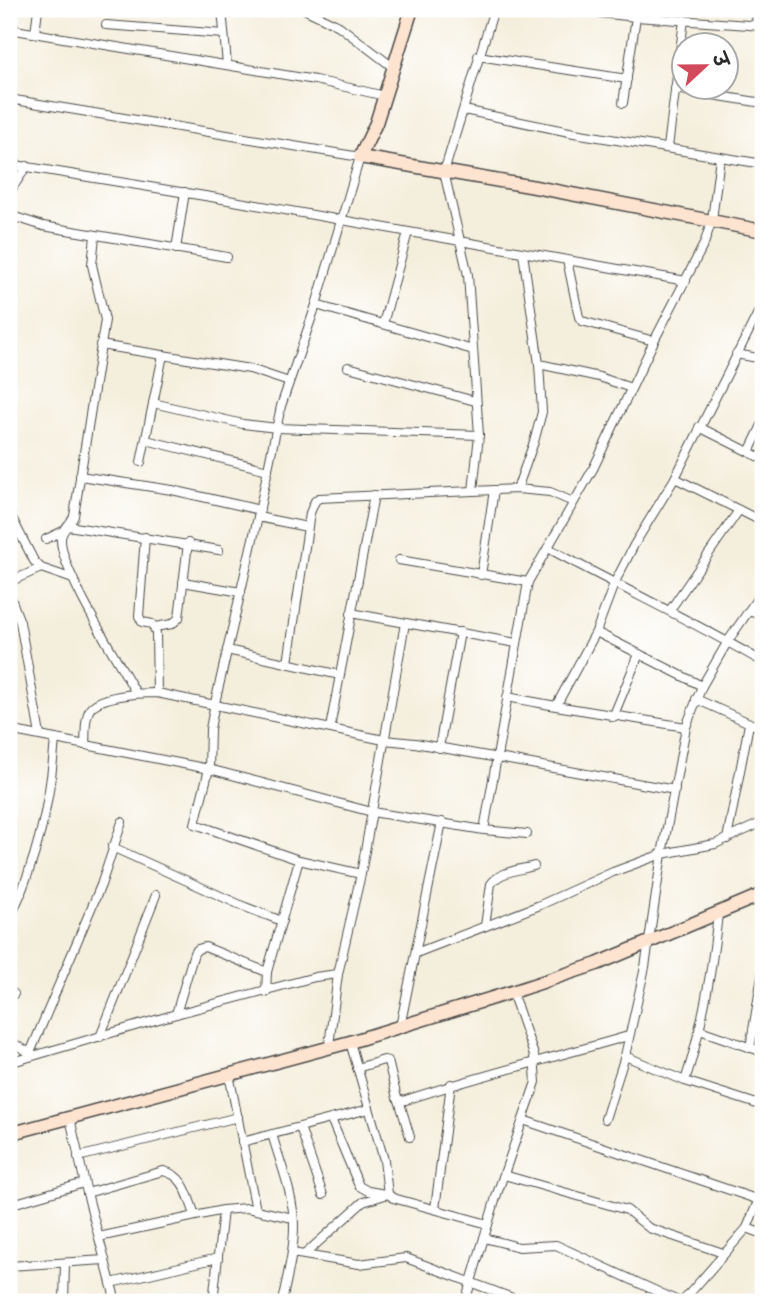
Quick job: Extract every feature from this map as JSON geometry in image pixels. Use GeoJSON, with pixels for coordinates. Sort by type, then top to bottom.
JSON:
{"type":"FeatureCollection","features":[{"type":"Feature","properties":{"kind":"street"},"geometry":{"type":"LineString","coordinates":[[36,33],[38,9]]}},
{"type":"Feature","properties":{"kind":"street"},"geometry":{"type":"LineString","coordinates":[[222,9],[227,65]]}},
{"type":"Feature","properties":{"kind":"street"},"geometry":{"type":"LineString","coordinates":[[304,9],[339,26],[394,68]]}},
{"type":"Feature","properties":{"kind":"street"},"geometry":{"type":"LineString","coordinates":[[473,491],[479,435],[468,275],[444,172],[494,9]]}},
{"type":"Feature","properties":{"kind":"street"},"geometry":{"type":"LineString","coordinates":[[562,9],[760,26],[757,9]]}},
{"type":"Feature","properties":{"kind":"street"},"geometry":{"type":"LineString","coordinates":[[361,874],[299,860],[195,824],[209,769],[210,729],[215,704],[289,382],[316,305],[360,157],[385,96],[410,10]]}},
{"type":"Feature","properties":{"kind":"street"},"geometry":{"type":"LineString","coordinates":[[623,103],[636,17]]}},
{"type":"Feature","properties":{"kind":"street"},"geometry":{"type":"LineString","coordinates":[[682,32],[684,20]]}},
{"type":"Feature","properties":{"kind":"street"},"geometry":{"type":"LineString","coordinates":[[106,24],[224,34]]}},
{"type":"Feature","properties":{"kind":"street"},"geometry":{"type":"LineString","coordinates":[[9,29],[315,80],[385,96]]}},
{"type":"Feature","properties":{"kind":"street"},"geometry":{"type":"LineString","coordinates":[[478,56],[627,79]]}},
{"type":"Feature","properties":{"kind":"street"},"geometry":{"type":"LineString","coordinates":[[9,99],[360,157],[763,231]]}},
{"type":"Feature","properties":{"kind":"street"},"geometry":{"type":"LineString","coordinates":[[740,99],[763,103]]}},
{"type":"Feature","properties":{"kind":"street"},"geometry":{"type":"LineString","coordinates":[[668,147],[673,102]]}},
{"type":"Feature","properties":{"kind":"street"},"geometry":{"type":"LineString","coordinates":[[464,110],[574,133],[763,164]]}},
{"type":"Feature","properties":{"kind":"street"},"geometry":{"type":"LineString","coordinates":[[484,830],[528,582],[593,469],[631,387],[686,281],[712,220],[719,157]]}},
{"type":"Feature","properties":{"kind":"street"},"geometry":{"type":"LineString","coordinates":[[9,163],[686,281]]}},
{"type":"Feature","properties":{"kind":"street"},"geometry":{"type":"LineString","coordinates":[[9,194],[27,166]]}},
{"type":"Feature","properties":{"kind":"street"},"geometry":{"type":"LineString","coordinates":[[176,249],[186,192]]}},
{"type":"Feature","properties":{"kind":"street"},"geometry":{"type":"LineString","coordinates":[[9,215],[43,226],[227,257]]}},
{"type":"Feature","properties":{"kind":"street"},"geometry":{"type":"LineString","coordinates":[[383,324],[408,232]]}},
{"type":"Feature","properties":{"kind":"street"},"geometry":{"type":"LineString","coordinates":[[95,236],[92,265],[105,320],[74,516],[61,539],[72,579],[136,692]]}},
{"type":"Feature","properties":{"kind":"street"},"geometry":{"type":"LineString","coordinates":[[517,489],[542,412],[539,365],[523,253]]}},
{"type":"Feature","properties":{"kind":"street"},"geometry":{"type":"LineString","coordinates":[[567,260],[582,321],[654,341]]}},
{"type":"Feature","properties":{"kind":"street"},"geometry":{"type":"LineString","coordinates":[[556,706],[596,632],[614,584],[634,545],[674,478],[763,303]]}},
{"type":"Feature","properties":{"kind":"street"},"geometry":{"type":"LineString","coordinates":[[316,305],[473,350]]}},
{"type":"Feature","properties":{"kind":"street"},"geometry":{"type":"LineString","coordinates":[[100,345],[250,369],[289,382]]}},
{"type":"Feature","properties":{"kind":"street"},"geometry":{"type":"LineString","coordinates":[[141,462],[163,355]]}},
{"type":"Feature","properties":{"kind":"street"},"geometry":{"type":"LineString","coordinates":[[736,355],[763,359]]}},
{"type":"Feature","properties":{"kind":"street"},"geometry":{"type":"LineString","coordinates":[[539,365],[599,377],[631,387]]}},
{"type":"Feature","properties":{"kind":"street"},"geometry":{"type":"LineString","coordinates":[[348,367],[475,401]]}},
{"type":"Feature","properties":{"kind":"street"},"geometry":{"type":"LineString","coordinates":[[153,403],[243,424],[277,428],[479,435]]}},
{"type":"Feature","properties":{"kind":"street"},"geometry":{"type":"LineString","coordinates":[[749,452],[763,423]]}},
{"type":"Feature","properties":{"kind":"street"},"geometry":{"type":"LineString","coordinates":[[699,427],[763,459]]}},
{"type":"Feature","properties":{"kind":"street"},"geometry":{"type":"LineString","coordinates":[[146,440],[268,470]]}},
{"type":"Feature","properties":{"kind":"street"},"geometry":{"type":"LineString","coordinates":[[80,476],[172,490],[307,527]]}},
{"type":"Feature","properties":{"kind":"street"},"geometry":{"type":"LineString","coordinates":[[674,478],[763,522]]}},
{"type":"Feature","properties":{"kind":"street"},"geometry":{"type":"LineString","coordinates":[[288,663],[307,527],[315,501],[320,498],[517,489],[550,492],[573,502]]}},
{"type":"Feature","properties":{"kind":"street"},"geometry":{"type":"LineString","coordinates":[[481,575],[494,490]]}},
{"type":"Feature","properties":{"kind":"street"},"geometry":{"type":"LineString","coordinates":[[330,728],[374,495]]}},
{"type":"Feature","properties":{"kind":"street"},"geometry":{"type":"LineString","coordinates":[[670,610],[739,510]]}},
{"type":"Feature","properties":{"kind":"street"},"geometry":{"type":"LineString","coordinates":[[9,512],[34,561],[41,568],[72,579]]}},
{"type":"Feature","properties":{"kind":"street"},"geometry":{"type":"LineString","coordinates":[[46,538],[65,528],[188,543],[219,550]]}},
{"type":"Feature","properties":{"kind":"street"},"geometry":{"type":"LineString","coordinates":[[145,537],[139,616],[142,622],[155,627],[177,622],[179,618],[188,543]]}},
{"type":"Feature","properties":{"kind":"street"},"geometry":{"type":"LineString","coordinates":[[548,548],[614,584],[670,610],[763,662]]}},
{"type":"Feature","properties":{"kind":"street"},"geometry":{"type":"LineString","coordinates":[[399,560],[528,582]]}},
{"type":"Feature","properties":{"kind":"street"},"geometry":{"type":"LineString","coordinates":[[9,582],[41,568]]}},
{"type":"Feature","properties":{"kind":"street"},"geometry":{"type":"LineString","coordinates":[[183,582],[241,592]]}},
{"type":"Feature","properties":{"kind":"street"},"geometry":{"type":"LineString","coordinates":[[605,1119],[625,1056],[645,967],[662,854],[686,727],[702,686],[728,641],[763,590]]}},
{"type":"Feature","properties":{"kind":"street"},"geometry":{"type":"LineString","coordinates":[[9,593],[20,622],[40,735]]}},
{"type":"Feature","properties":{"kind":"street"},"geometry":{"type":"LineString","coordinates":[[749,611],[763,616]]}},
{"type":"Feature","properties":{"kind":"street"},"geometry":{"type":"LineString","coordinates":[[351,613],[516,643]]}},
{"type":"Feature","properties":{"kind":"street"},"geometry":{"type":"LineString","coordinates":[[329,1046],[338,974],[361,874],[405,623]]}},
{"type":"Feature","properties":{"kind":"street"},"geometry":{"type":"LineString","coordinates":[[155,627],[157,693]]}},
{"type":"Feature","properties":{"kind":"street"},"geometry":{"type":"LineString","coordinates":[[439,748],[460,632]]}},
{"type":"Feature","properties":{"kind":"street"},"geometry":{"type":"LineString","coordinates":[[596,632],[702,686]]}},
{"type":"Feature","properties":{"kind":"street"},"geometry":{"type":"LineString","coordinates":[[227,650],[340,675]]}},
{"type":"Feature","properties":{"kind":"street"},"geometry":{"type":"LineString","coordinates":[[613,717],[639,654]]}},
{"type":"Feature","properties":{"kind":"street"},"geometry":{"type":"LineString","coordinates":[[85,744],[91,707],[104,700],[136,692],[157,693],[384,740],[675,790]]}},
{"type":"Feature","properties":{"kind":"street"},"geometry":{"type":"LineString","coordinates":[[508,697],[613,717],[686,727]]}},
{"type":"Feature","properties":{"kind":"street"},"geometry":{"type":"LineString","coordinates":[[696,699],[763,729]]}},
{"type":"Feature","properties":{"kind":"street"},"geometry":{"type":"LineString","coordinates":[[727,839],[749,724]]}},
{"type":"Feature","properties":{"kind":"street"},"geometry":{"type":"LineString","coordinates":[[9,730],[209,769],[372,812],[527,834]]}},
{"type":"Feature","properties":{"kind":"street"},"geometry":{"type":"LineString","coordinates":[[9,921],[35,855],[51,789],[55,738]]}},
{"type":"Feature","properties":{"kind":"street"},"geometry":{"type":"LineString","coordinates":[[32,1054],[101,885],[122,822]]}},
{"type":"Feature","properties":{"kind":"street"},"geometry":{"type":"LineString","coordinates":[[400,1027],[442,822]]}},
{"type":"Feature","properties":{"kind":"street"},"geometry":{"type":"LineString","coordinates":[[415,953],[662,854],[715,844],[763,822]]}},
{"type":"Feature","properties":{"kind":"street"},"geometry":{"type":"LineString","coordinates":[[112,846],[245,907],[282,921]]}},
{"type":"Feature","properties":{"kind":"street"},"geometry":{"type":"LineString","coordinates":[[266,992],[267,972],[299,860]]}},
{"type":"Feature","properties":{"kind":"street"},"geometry":{"type":"LineString","coordinates":[[485,926],[494,879],[534,866]]}},
{"type":"Feature","properties":{"kind":"street"},"geometry":{"type":"LineString","coordinates":[[9,886],[21,894]]}},
{"type":"Feature","properties":{"kind":"street"},"geometry":{"type":"LineString","coordinates":[[9,1134],[350,1042],[512,992],[597,964],[763,894]]}},
{"type":"Feature","properties":{"kind":"street"},"geometry":{"type":"LineString","coordinates":[[100,1037],[156,895]]}},
{"type":"Feature","properties":{"kind":"street"},"geometry":{"type":"LineString","coordinates":[[685,1081],[701,1030],[718,914]]}},
{"type":"Feature","properties":{"kind":"street"},"geometry":{"type":"LineString","coordinates":[[176,1014],[194,953],[198,949],[205,947],[267,972]]}},
{"type":"Feature","properties":{"kind":"street"},"geometry":{"type":"LineString","coordinates":[[750,1048],[763,970]]}},
{"type":"Feature","properties":{"kind":"street"},"geometry":{"type":"LineString","coordinates":[[9,1063],[32,1054],[176,1014],[315,977],[338,974]]}},
{"type":"Feature","properties":{"kind":"street"},"geometry":{"type":"LineString","coordinates":[[465,1302],[536,1082],[536,1063],[512,992]]}},
{"type":"Feature","properties":{"kind":"street"},"geometry":{"type":"LineString","coordinates":[[701,1030],[763,1052]]}},
{"type":"Feature","properties":{"kind":"street"},"geometry":{"type":"LineString","coordinates":[[399,1100],[628,1036]]}},
{"type":"Feature","properties":{"kind":"street"},"geometry":{"type":"LineString","coordinates":[[9,1041],[32,1054]]}},
{"type":"Feature","properties":{"kind":"street"},"geometry":{"type":"LineString","coordinates":[[350,1042],[384,1160],[388,1194]]}},
{"type":"Feature","properties":{"kind":"street"},"geometry":{"type":"LineString","coordinates":[[625,1056],[685,1081],[763,1106]]}},
{"type":"Feature","properties":{"kind":"street"},"geometry":{"type":"LineString","coordinates":[[357,1068],[388,1061],[410,1137]]}},
{"type":"Feature","properties":{"kind":"street"},"geometry":{"type":"LineString","coordinates":[[229,1074],[256,1210]]}},
{"type":"Feature","properties":{"kind":"street"},"geometry":{"type":"LineString","coordinates":[[435,1209],[451,1084]]}},
{"type":"Feature","properties":{"kind":"street"},"geometry":{"type":"LineString","coordinates":[[242,1142],[369,1108]]}},
{"type":"Feature","properties":{"kind":"street"},"geometry":{"type":"LineString","coordinates":[[78,1157],[238,1117]]}},
{"type":"Feature","properties":{"kind":"street"},"geometry":{"type":"LineString","coordinates":[[70,1118],[84,1183],[116,1302]]}},
{"type":"Feature","properties":{"kind":"street"},"geometry":{"type":"LineString","coordinates":[[331,1119],[359,1185],[368,1191],[388,1194],[488,1224]]}},
{"type":"Feature","properties":{"kind":"street"},"geometry":{"type":"LineString","coordinates":[[523,1120],[759,1200]]}},
{"type":"Feature","properties":{"kind":"street"},"geometry":{"type":"LineString","coordinates":[[300,1127],[323,1195]]}},
{"type":"Feature","properties":{"kind":"street"},"geometry":{"type":"LineString","coordinates":[[272,1134],[293,1218],[292,1253],[282,1302]]}},
{"type":"Feature","properties":{"kind":"street"},"geometry":{"type":"LineString","coordinates":[[87,1193],[163,1171],[173,1173],[181,1180],[195,1216]]}},
{"type":"Feature","properties":{"kind":"street"},"geometry":{"type":"LineString","coordinates":[[504,1175],[627,1210],[649,1228],[723,1253]]}},
{"type":"Feature","properties":{"kind":"street"},"geometry":{"type":"LineString","coordinates":[[9,1205],[84,1183]]}},
{"type":"Feature","properties":{"kind":"street"},"geometry":{"type":"LineString","coordinates":[[484,1238],[519,1247],[556,1245],[681,1302],[747,1228],[763,1189]]}},
{"type":"Feature","properties":{"kind":"street"},"geometry":{"type":"LineString","coordinates":[[305,1254],[363,1202],[388,1194]]}},
{"type":"Feature","properties":{"kind":"street"},"geometry":{"type":"LineString","coordinates":[[99,1237],[223,1210],[247,1208],[293,1218]]}},
{"type":"Feature","properties":{"kind":"street"},"geometry":{"type":"LineString","coordinates":[[213,1302],[223,1210]]}},
{"type":"Feature","properties":{"kind":"street"},"geometry":{"type":"LineString","coordinates":[[747,1228],[763,1234]]}},
{"type":"Feature","properties":{"kind":"street"},"geometry":{"type":"LineString","coordinates":[[292,1253],[359,1264],[406,1258],[523,1302]]}},
{"type":"Feature","properties":{"kind":"street"},"geometry":{"type":"LineString","coordinates":[[111,1283],[218,1258]]}},
{"type":"Feature","properties":{"kind":"street"},"geometry":{"type":"LineString","coordinates":[[9,1266],[105,1260]]}},
{"type":"Feature","properties":{"kind":"street"},"geometry":{"type":"LineString","coordinates":[[64,1302],[65,1263]]}}]}
